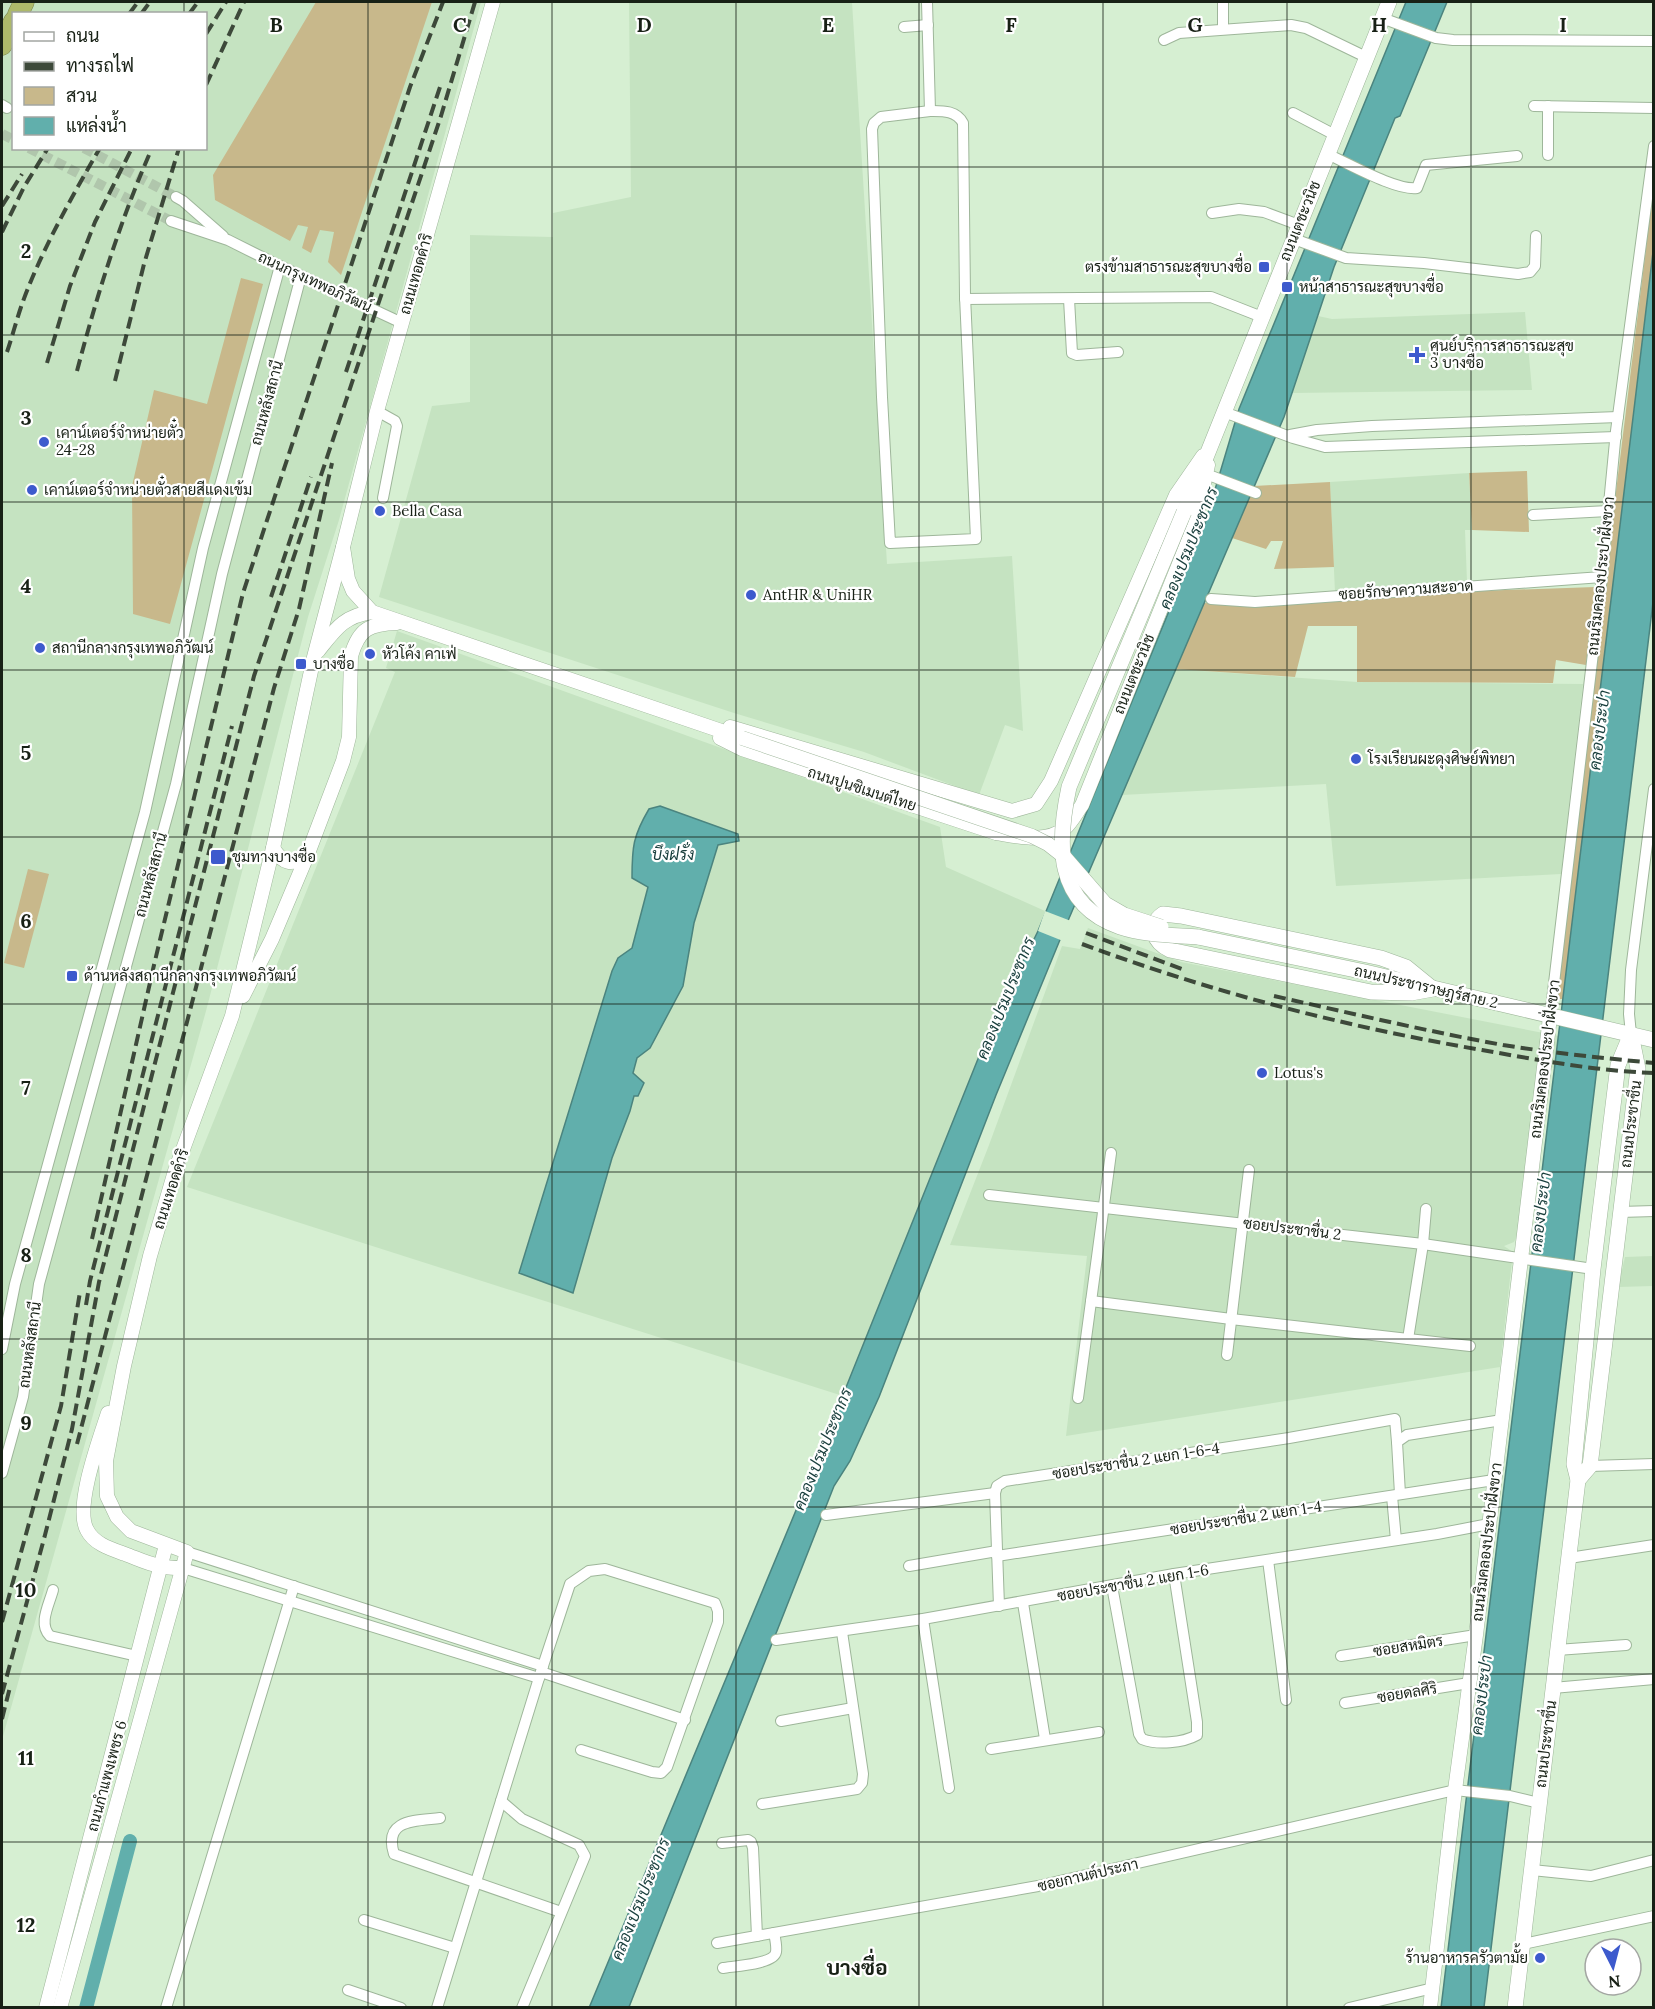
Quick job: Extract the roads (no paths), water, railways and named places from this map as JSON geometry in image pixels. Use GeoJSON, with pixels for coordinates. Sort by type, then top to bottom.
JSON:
{"type":"FeatureCollection","features":[{"type":"Feature","properties":{"kind":"highway"},"geometry":{"type":"LineString","coordinates":[[2,45],[12,25]]}},
{"type":"Feature","properties":{"kind":"main road","name":"ถนนเตชะวนิช"},"geometry":{"type":"LineString","coordinates":[[1062,855],[1064,812],[1069,787],[1213,442],[1230,413],[1262,317],[1334,157],[1335,135],[1387,10]]}},
{"type":"Feature","properties":{"kind":"main road","name":"ถนนประชาราษฎร์สาย 2"},"geometry":{"type":"LineString","coordinates":[[1062,855],[1105,904],[1124,915],[1198,937],[1365,972],[1653,1040]]}},
{"type":"Feature","properties":{"kind":"main road"},"geometry":{"type":"LineString","coordinates":[[1163,914],[1170,914],[1381,958],[1406,967],[1433,989],[1411,993],[1371,992],[1170,950],[1160,945],[1155,938],[1154,928],[1157,918],[1163,914]]}},
{"type":"Feature","properties":{"kind":"main road","name":"ถนนประชาชื่น"},"geometry":{"type":"LineString","coordinates":[[1590,1466],[1638,1070],[1631,1034]]}},
{"type":"Feature","properties":{"kind":"main road","name":"ถนนประชาชื่น"},"geometry":{"type":"LineString","coordinates":[[1515,2007],[1578,1480],[1574,1464],[1586,1268],[1618,1065],[1631,1034]]}},
{"type":"Feature","properties":{"kind":"main road"},"geometry":{"type":"LineString","coordinates":[[1578,1480],[1590,1466]]}},
{"type":"Feature","properties":{"kind":"street","name":"ถนนเทอดดำริ"},"geometry":{"type":"LineString","coordinates":[[187,1552],[131,1531],[117,1517],[107,1496],[106,1461],[124,1366],[150,1256],[175,1171],[232,1016],[273,848],[314,657],[377,411],[493,2]]}},
{"type":"Feature","properties":{"kind":"street"},"geometry":{"type":"LineString","coordinates":[[927,2],[930,111]]}},
{"type":"Feature","properties":{"kind":"street"},"geometry":{"type":"LineString","coordinates":[[1223,2],[1223,29]]}},
{"type":"Feature","properties":{"kind":"street"},"geometry":{"type":"LineString","coordinates":[[1387,10],[1434,38],[1653,41]]}},
{"type":"Feature","properties":{"kind":"street"},"geometry":{"type":"LineString","coordinates":[[904,27],[928,25]]}},
{"type":"Feature","properties":{"kind":"street"},"geometry":{"type":"LineString","coordinates":[[1164,40],[1179,33],[1298,26],[1366,57]]}},
{"type":"Feature","properties":{"kind":"street"},"geometry":{"type":"LineString","coordinates":[[1534,106],[1653,108]]}},
{"type":"Feature","properties":{"kind":"street"},"geometry":{"type":"LineString","coordinates":[[1548,106],[1548,155]]}},
{"type":"Feature","properties":{"kind":"street"},"geometry":{"type":"LineString","coordinates":[[930,111],[947,112],[960,117],[963,123],[965,299],[976,539],[890,543],[872,129],[880,117],[930,111]]}},
{"type":"Feature","properties":{"kind":"street"},"geometry":{"type":"LineString","coordinates":[[1293,113],[1335,135]]}},
{"type":"Feature","properties":{"kind":"street","name":"ถนนริมคลองประปาฝั่งขวา"},"geometry":{"type":"LineString","coordinates":[[1430,2007],[1461,1791],[1469,1683],[1553,1017],[1618,417],[1653,146]]}},
{"type":"Feature","properties":{"kind":"street"},"geometry":{"type":"LineString","coordinates":[[1334,157],[1377,177],[1413,189],[1420,184],[1426,165],[1517,156]]}},
{"type":"Feature","properties":{"kind":"street","name":"ถนนกรุงเทพอภิวัฒน์"},"geometry":{"type":"LineString","coordinates":[[176,197],[228,240]]}},
{"type":"Feature","properties":{"kind":"street"},"geometry":{"type":"LineString","coordinates":[[1212,213],[1239,209],[1264,212],[1299,236],[1341,257],[1424,263],[1518,274],[1530,272],[1535,266],[1536,236]]}},
{"type":"Feature","properties":{"kind":"street","name":"ถนนกรุงเทพอภิวัฒน์"},"geometry":{"type":"LineString","coordinates":[[171,221],[228,240],[402,323]]}},
{"type":"Feature","properties":{"kind":"street","name":"ถนนหลังสถานี"},"geometry":{"type":"LineString","coordinates":[[2,1349],[15,1284],[145,812],[203,548],[280,266]]}},
{"type":"Feature","properties":{"kind":"street","name":"ถนนหลังสถานี"},"geometry":{"type":"LineString","coordinates":[[2,1473],[23,1396],[39,1284],[176,784],[222,574],[301,276]]}},
{"type":"Feature","properties":{"kind":"street"},"geometry":{"type":"LineString","coordinates":[[965,299],[1211,297],[1262,317]]}},
{"type":"Feature","properties":{"kind":"street"},"geometry":{"type":"LineString","coordinates":[[1069,299],[1071,353],[1077,355],[1118,352]]}},
{"type":"Feature","properties":{"kind":"street"},"geometry":{"type":"LineString","coordinates":[[377,411],[395,421],[397,426],[383,498]]}},
{"type":"Feature","properties":{"kind":"street"},"geometry":{"type":"LineString","coordinates":[[1230,413],[1283,435],[1325,447],[1616,436]]}},
{"type":"Feature","properties":{"kind":"street"},"geometry":{"type":"LineString","coordinates":[[1283,435],[1372,426],[1618,417]]}},
{"type":"Feature","properties":{"kind":"street","name":"ถนนเตชะวนิช"},"geometry":{"type":"LineString","coordinates":[[1046,838],[1065,828],[1082,805],[1195,524],[1211,476],[1213,442]]}},
{"type":"Feature","properties":{"kind":"street","name":"ถนนเตชะวนิช"},"geometry":{"type":"LineString","coordinates":[[1030,807],[1041,799],[1051,781],[1176,495],[1213,442]]}},
{"type":"Feature","properties":{"kind":"street"},"geometry":{"type":"LineString","coordinates":[[1211,476],[1256,493]]}},
{"type":"Feature","properties":{"kind":"street"},"geometry":{"type":"LineString","coordinates":[[1533,515],[1608,511]]}},
{"type":"Feature","properties":{"kind":"street","name":"ถนนเทอดดำริ"},"geometry":{"type":"LineString","coordinates":[[343,547],[348,579],[353,591],[372,612]]}},
{"type":"Feature","properties":{"kind":"street","name":"ซอยรักษาความสะอาด"},"geometry":{"type":"LineString","coordinates":[[1211,599],[1255,602],[1602,577]]}},
{"type":"Feature","properties":{"kind":"street","name":"ถนนเทอดดำริ"},"geometry":{"type":"LineString","coordinates":[[314,657],[339,626],[355,614],[372,612]]}},
{"type":"Feature","properties":{"kind":"street","name":"ถนนปูนซิเมนต์ไทย"},"geometry":{"type":"LineString","coordinates":[[372,612],[1032,837],[1062,855]]}},
{"type":"Feature","properties":{"kind":"street","name":"ถนนเทอดดำริ"},"geometry":{"type":"LineString","coordinates":[[232,1016],[272,939],[343,761],[349,737],[351,656],[355,643],[362,633],[373,626],[402,622]]}},
{"type":"Feature","properties":{"kind":"street","name":"ถนนปูนซิเมนต์ไทย"},"geometry":{"type":"LineString","coordinates":[[692,720],[762,735],[1012,811],[1030,807]]}},
{"type":"Feature","properties":{"kind":"street","name":"ถนนปูนซิเมนต์ไทย"},"geometry":{"type":"LineString","coordinates":[[692,720],[742,749],[996,833],[1046,838]]}},
{"type":"Feature","properties":{"kind":"street"},"geometry":{"type":"LineString","coordinates":[[1631,1034],[1629,1014],[1631,970],[1649,859],[1653,789]]}},
{"type":"Feature","properties":{"kind":"street"},"geometry":{"type":"LineString","coordinates":[[980,828],[988,824],[991,808],[989,804]]}},
{"type":"Feature","properties":{"kind":"street"},"geometry":{"type":"LineString","coordinates":[[996,833],[1003,808]]}},
{"type":"Feature","properties":{"kind":"street"},"geometry":{"type":"LineString","coordinates":[[273,848],[278,857],[286,862],[297,862],[307,856]]}},
{"type":"Feature","properties":{"kind":"street"},"geometry":{"type":"LineString","coordinates":[[1078,1398],[1111,1153]]}},
{"type":"Feature","properties":{"kind":"street"},"geometry":{"type":"LineString","coordinates":[[1227,1355],[1249,1170]]}},
{"type":"Feature","properties":{"kind":"street","name":"ซอยประชาชื่น 2"},"geometry":{"type":"LineString","coordinates":[[989,1195],[1422,1244],[1586,1268]]}},
{"type":"Feature","properties":{"kind":"street"},"geometry":{"type":"LineString","coordinates":[[1408,1339],[1426,1209]]}},
{"type":"Feature","properties":{"kind":"street"},"geometry":{"type":"LineString","coordinates":[[1620,1212],[1653,1211]]}},
{"type":"Feature","properties":{"kind":"street"},"geometry":{"type":"LineString","coordinates":[[1090,1301],[1470,1346]]}},
{"type":"Feature","properties":{"kind":"street","name":"ถนนเทอดดำริ"},"geometry":{"type":"LineString","coordinates":[[124,1366],[94,1455],[83,1512],[86,1528],[93,1538],[106,1547],[160,1566],[183,1568]]}},
{"type":"Feature","properties":{"kind":"street","name":"ซอยประชาชื่น 2 แยก 1-6-4"},"geometry":{"type":"LineString","coordinates":[[995,1493],[998,1486],[1005,1481],[1289,1438],[1395,1419],[1397,1442]]}},
{"type":"Feature","properties":{"kind":"street"},"geometry":{"type":"LineString","coordinates":[[1396,1540],[1397,1442],[1407,1435],[1502,1420]]}},
{"type":"Feature","properties":{"kind":"street"},"geometry":{"type":"LineString","coordinates":[[1590,1466],[1653,1464]]}},
{"type":"Feature","properties":{"kind":"street","name":"ซอยประชาชื่น 2 แยก 1-4"},"geometry":{"type":"LineString","coordinates":[[909,1566],[1494,1480]]}},
{"type":"Feature","properties":{"kind":"street"},"geometry":{"type":"LineString","coordinates":[[826,1515],[995,1493],[999,1606]]}},
{"type":"Feature","properties":{"kind":"street","name":"ซอยประชาชื่น 2 แยก 1-6"},"geometry":{"type":"LineString","coordinates":[[776,1640],[842,1632],[1023,1603],[1174,1574],[1489,1524]]}},
{"type":"Feature","properties":{"kind":"street","name":"ถนนกำแพงเพชร 6"},"geometry":{"type":"LineString","coordinates":[[46,2007],[166,1545]]}},
{"type":"Feature","properties":{"kind":"street"},"geometry":{"type":"LineString","coordinates":[[1569,1558],[1653,1545]]}},
{"type":"Feature","properties":{"kind":"street"},"geometry":{"type":"LineString","coordinates":[[187,1552],[294,1586],[685,1720]]}},
{"type":"Feature","properties":{"kind":"street","name":"ถนนกำแพงเพชร 6"},"geometry":{"type":"LineString","coordinates":[[60,2007],[187,1552]]}},
{"type":"Feature","properties":{"kind":"street"},"geometry":{"type":"LineString","coordinates":[[1268,1560],[1286,1700]]}},
{"type":"Feature","properties":{"kind":"street"},"geometry":{"type":"LineString","coordinates":[[183,1568],[290,1601],[541,1672]]}},
{"type":"Feature","properties":{"kind":"street"},"geometry":{"type":"LineString","coordinates":[[437,2007],[570,1584],[589,1571],[605,1569],[715,1603],[718,1622],[667,1767],[661,1773],[652,1772],[581,1750]]}},
{"type":"Feature","properties":{"kind":"street"},"geometry":{"type":"LineString","coordinates":[[1112,1586],[1138,1734],[1147,1741],[1188,1740],[1197,1735],[1198,1728],[1174,1574]]}},
{"type":"Feature","properties":{"kind":"street"},"geometry":{"type":"LineString","coordinates":[[166,2007],[294,1586]]}},
{"type":"Feature","properties":{"kind":"street"},"geometry":{"type":"LineString","coordinates":[[53,1590],[43,1624],[50,1636],[137,1656]]}},
{"type":"Feature","properties":{"kind":"street"},"geometry":{"type":"LineString","coordinates":[[1023,1603],[1045,1739]]}},
{"type":"Feature","properties":{"kind":"street"},"geometry":{"type":"LineString","coordinates":[[923,1619],[949,1788]]}},
{"type":"Feature","properties":{"kind":"street"},"geometry":{"type":"LineString","coordinates":[[762,1804],[857,1789],[862,1783],[863,1774],[842,1632]]}},
{"type":"Feature","properties":{"kind":"street","name":"ซอยสหมิตร"},"geometry":{"type":"LineString","coordinates":[[1341,1656],[1476,1635]]}},
{"type":"Feature","properties":{"kind":"street"},"geometry":{"type":"LineString","coordinates":[[1557,1650],[1626,1645]]}},
{"type":"Feature","properties":{"kind":"street"},"geometry":{"type":"LineString","coordinates":[[1553,1688],[1653,1680]]}},
{"type":"Feature","properties":{"kind":"street","name":"ซอยดลศิริ"},"geometry":{"type":"LineString","coordinates":[[1346,1703],[1469,1683]]}},
{"type":"Feature","properties":{"kind":"street"},"geometry":{"type":"LineString","coordinates":[[781,1721],[853,1708]]}},
{"type":"Feature","properties":{"kind":"street"},"geometry":{"type":"LineString","coordinates":[[991,1749],[1099,1732]]}},
{"type":"Feature","properties":{"kind":"street","name":"ซอยกานต์ประภา"},"geometry":{"type":"LineString","coordinates":[[717,1943],[1038,1886],[1461,1791],[1510,1796],[1539,1803]]}},
{"type":"Feature","properties":{"kind":"street"},"geometry":{"type":"LineString","coordinates":[[501,1801],[522,1820],[579,1845],[585,1856],[522,2007]]}},
{"type":"Feature","properties":{"kind":"street"},"geometry":{"type":"LineString","coordinates":[[440,1818],[402,1824],[391,1837],[390,1844],[394,1854],[561,1912]]}},
{"type":"Feature","properties":{"kind":"street"},"geometry":{"type":"LineString","coordinates":[[722,1843],[748,1840],[751,1842],[757,1936]]}},
{"type":"Feature","properties":{"kind":"street"},"geometry":{"type":"LineString","coordinates":[[1532,1870],[1591,1876],[1653,1860]]}},
{"type":"Feature","properties":{"kind":"street"},"geometry":{"type":"LineString","coordinates":[[1523,1944],[1653,1916]]}},
{"type":"Feature","properties":{"kind":"street"},"geometry":{"type":"LineString","coordinates":[[364,1920],[455,1948]]}},
{"type":"Feature","properties":{"kind":"street"},"geometry":{"type":"LineString","coordinates":[[723,1968],[766,1961],[773,1957],[776,1951],[774,1933]]}},
{"type":"Feature","properties":{"kind":"street"},"geometry":{"type":"LineString","coordinates":[[1348,2007],[1432,1988]]}},
{"type":"Feature","properties":{"kind":"street"},"geometry":{"type":"LineString","coordinates":[[348,1990],[401,2007]]}},
{"type":"Feature","properties":{"kind":"water","name":"คลองเปรมประชากร"},"geometry":{"type":"Polygon","coordinates":[[[1406,2],[1447,2],[1400,116],[1395,118],[1334,267],[1284,417],[1064,930],[996,1095],[879,1397],[850,1461],[834,1486],[629,2007],[589,2008],[814,1467],[990,1029],[1038,931],[1205,523],[1239,409],[1406,2]]]}},
{"type":"Feature","properties":{"kind":"water","name":"คลองประปา"},"geometry":{"type":"Polygon","coordinates":[[[1653,252],[1653,602],[1484,2007],[1441,2008],[1653,252]]]}},
{"type":"Feature","properties":{"kind":"water","name":"บึงฝรั่ง"},"geometry":{"type":"Polygon","coordinates":[[[660,806],[738,834],[739,841],[718,845],[694,923],[683,986],[650,1048],[637,1058],[633,1073],[644,1083],[638,1096],[634,1096],[612,1158],[573,1293],[519,1273],[612,971],[618,958],[632,948],[648,887],[632,878],[634,842],[649,809],[660,806]]]}},
{"type":"Feature","properties":{"kind":"waterway"},"geometry":{"type":"LineString","coordinates":[[86,2008],[130,1841]]}},
{"type":"Feature","properties":{"kind":"tunnel"},"geometry":{"type":"LineString","coordinates":[[2,134],[12,139]]}},
{"type":"Feature","properties":{"kind":"tunnel"},"geometry":{"type":"LineString","coordinates":[[33,150],[171,221]]}},
{"type":"Feature","properties":{"kind":"tunnel"},"geometry":{"type":"LineString","coordinates":[[88,150],[176,197]]}},
{"type":"Feature","properties":{"kind":"railway"},"geometry":{"type":"LineString","coordinates":[[130,12],[138,2]]}},
{"type":"Feature","properties":{"kind":"railway"},"geometry":{"type":"LineString","coordinates":[[142,12],[150,2]]}},
{"type":"Feature","properties":{"kind":"railway"},"geometry":{"type":"LineString","coordinates":[[190,12],[198,2]]}},
{"type":"Feature","properties":{"kind":"railway"},"geometry":{"type":"LineString","coordinates":[[207,32],[226,2]]}},
{"type":"Feature","properties":{"kind":"railway"},"geometry":{"type":"LineString","coordinates":[[207,83],[244,2]]}},
{"type":"Feature","properties":{"kind":"railway"},"geometry":{"type":"LineString","coordinates":[[92,1239],[154,965],[243,593],[410,87],[443,2]]}},
{"type":"Feature","properties":{"kind":"railway"},"geometry":{"type":"LineString","coordinates":[[2,1694],[72,1429],[99,1282],[254,676],[441,116],[475,2]]}},
{"type":"Feature","properties":{"kind":"railway"},"geometry":{"type":"LineString","coordinates":[[346,372],[440,87]]}},
{"type":"Feature","properties":{"kind":"railway"},"geometry":{"type":"LineString","coordinates":[[2,232],[24,187],[47,150]]}},
{"type":"Feature","properties":{"kind":"railway"},"geometry":{"type":"LineString","coordinates":[[7,352],[28,287],[37,267],[67,206],[99,150]]}},
{"type":"Feature","properties":{"kind":"railway"},"geometry":{"type":"LineString","coordinates":[[47,363],[70,286],[95,222],[131,150]]}},
{"type":"Feature","properties":{"kind":"railway"},"geometry":{"type":"LineString","coordinates":[[77,371],[110,258],[151,150]]}},
{"type":"Feature","properties":{"kind":"railway"},"geometry":{"type":"LineString","coordinates":[[115,381],[144,264],[178,150]]}},
{"type":"Feature","properties":{"kind":"railway"},"geometry":{"type":"LineString","coordinates":[[2,206],[22,174]]}},
{"type":"Feature","properties":{"kind":"railway"},"geometry":{"type":"LineString","coordinates":[[77,1444],[274,688],[299,609],[332,463]]}},
{"type":"Feature","properties":{"kind":"railway"},"geometry":{"type":"LineString","coordinates":[[271,597],[311,477]]}},
{"type":"Feature","properties":{"kind":"railway"},"geometry":{"type":"LineString","coordinates":[[86,1305],[90,1281],[232,726]]}},
{"type":"Feature","properties":{"kind":"railway"},"geometry":{"type":"LineString","coordinates":[[1086,933],[1187,971]]}},
{"type":"Feature","properties":{"kind":"railway"},"geometry":{"type":"LineString","coordinates":[[1082,944],[1229,993],[1330,1019],[1524,1058],[1611,1070],[1654,1073]]}},
{"type":"Feature","properties":{"kind":"railway"},"geometry":{"type":"LineString","coordinates":[[1274,996],[1503,1045],[1654,1063]]}},
{"type":"Feature","properties":{"kind":"railway"},"geometry":{"type":"LineString","coordinates":[[2,1622],[61,1406],[80,1292]]}},
{"type":"Feature","properties":{"kind":"railway"},"geometry":{"type":"LineString","coordinates":[[2,1719],[10,1687]]}},
{"type":"Feature","properties":{"kind":"place","name":"ตรงข้ามสาธารณะสุขบางซื่อ"},"geometry":{"type":"Point","coordinates":[1264,267]}},
{"type":"Feature","properties":{"kind":"place","name":"หน้าสาธารณะสุขบางซื่อ"},"geometry":{"type":"Point","coordinates":[1287,287]}},
{"type":"Feature","properties":{"kind":"place","name":"ศูนย์บริการสาธารณะสุข 3 บางซื่อ"},"geometry":{"type":"Point","coordinates":[1417,355]}},
{"type":"Feature","properties":{"kind":"place","name":"เคาน์เตอร์จำหน่ายตั๋ว 24-28"},"geometry":{"type":"Point","coordinates":[44,442]}},
{"type":"Feature","properties":{"kind":"place","name":"เคาน์เตอร์จำหน่ายตั๋วสายสีแดงเข้ม"},"geometry":{"type":"Point","coordinates":[32,490]}},
{"type":"Feature","properties":{"kind":"place","name":"Bella Casa"},"geometry":{"type":"Point","coordinates":[380,511]}},
{"type":"Feature","properties":{"kind":"place","name":"AntHR & UniHR"},"geometry":{"type":"Point","coordinates":[751,595]}},
{"type":"Feature","properties":{"kind":"place","name":"สถานีกลางกรุงเทพอภิวัฒน์"},"geometry":{"type":"Point","coordinates":[40,648]}},
{"type":"Feature","properties":{"kind":"place","name":"หัวโค้ง คาเฟ่"},"geometry":{"type":"Point","coordinates":[370,654]}},
{"type":"Feature","properties":{"kind":"place","name":"บางซื่อ"},"geometry":{"type":"Point","coordinates":[301,664]}},
{"type":"Feature","properties":{"kind":"place","name":"โรงเรียนผะดุงศิษย์พิทยา"},"geometry":{"type":"Point","coordinates":[1356,759]}},
{"type":"Feature","properties":{"kind":"place","name":"ชุมทางบางซื่อ"},"geometry":{"type":"Point","coordinates":[218,857]}},
{"type":"Feature","properties":{"kind":"place","name":"ด้านหลังสถานีกลางกรุงเทพอภิวัฒน์"},"geometry":{"type":"Point","coordinates":[72,976]}},
{"type":"Feature","properties":{"kind":"place","name":"Lotus's"},"geometry":{"type":"Point","coordinates":[1262,1073]}},
{"type":"Feature","properties":{"kind":"place","name":"ร้านอาหารครัวตามั้ย"},"geometry":{"type":"Point","coordinates":[1540,1958]}},
{"type":"Feature","properties":{"kind":"district","name":"บางซื่อ"},"geometry":{"type":"Point","coordinates":[857,1968]}}]}
